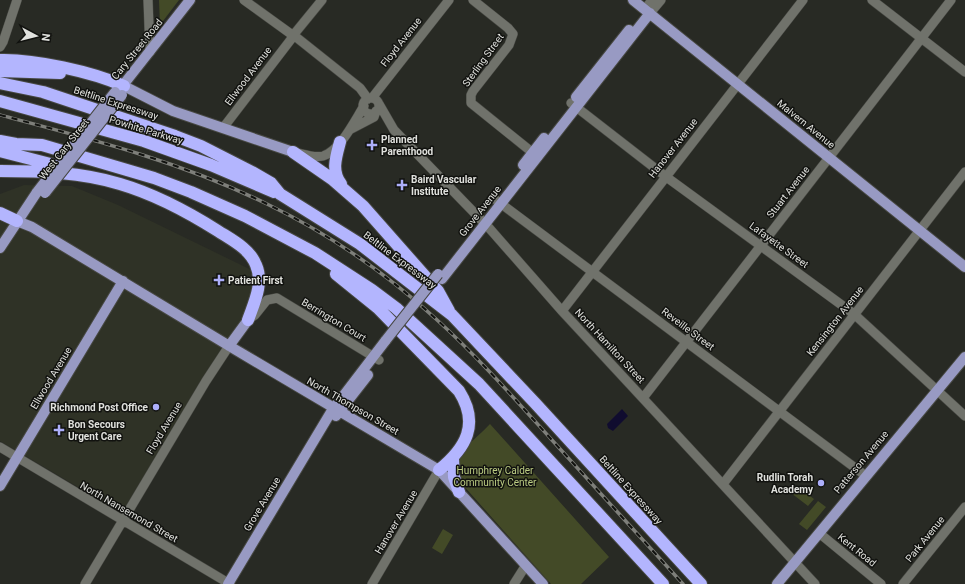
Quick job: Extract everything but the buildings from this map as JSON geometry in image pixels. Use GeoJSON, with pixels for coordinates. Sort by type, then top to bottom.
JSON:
{"type":"FeatureCollection","features":[{"type":"Feature","properties":{"kind":"highway"},"geometry":{"type":"LineString","coordinates":[[0,60],[47,64],[109,80],[120,91]]}},
{"type":"Feature","properties":{"kind":"highway"},"geometry":{"type":"LineString","coordinates":[[0,71],[85,74]]}},
{"type":"Feature","properties":{"kind":"highway","name":"Beltline Expressway"},"geometry":{"type":"LineString","coordinates":[[0,83],[44,92],[175,136],[252,172],[271,184],[280,194],[360,244],[452,315],[530,397],[701,584]]}},
{"type":"Feature","properties":{"kind":"highway","name":"Powhite Parkway"},"geometry":{"type":"LineString","coordinates":[[0,101],[144,140],[211,165],[280,194]]}},
{"type":"Feature","properties":{"kind":"highway"},"geometry":{"type":"LineString","coordinates":[[0,133],[154,178],[191,192],[245,216],[315,253],[396,308],[479,384],[663,584]]}},
{"type":"Feature","properties":{"kind":"highway"},"geometry":{"type":"LineString","coordinates":[[0,140],[16,144],[42,145]]}},
{"type":"Feature","properties":{"kind":"highway"},"geometry":{"type":"LineString","coordinates":[[340,142],[335,167],[337,178],[344,188]]}},
{"type":"Feature","properties":{"kind":"highway"},"geometry":{"type":"LineString","coordinates":[[0,151],[90,174],[103,181]]}},
{"type":"Feature","properties":{"kind":"highway"},"geometry":{"type":"LineString","coordinates":[[293,152],[344,188],[363,206],[438,291],[452,315]]}},
{"type":"Feature","properties":{"kind":"highway"},"geometry":{"type":"LineString","coordinates":[[0,171],[40,171],[120,184],[182,210],[208,224],[246,251],[257,266],[259,282],[256,299],[248,320]]}},
{"type":"Feature","properties":{"kind":"highway"},"geometry":{"type":"LineString","coordinates":[[0,213],[17,221]]}},
{"type":"Feature","properties":{"kind":"highway"},"geometry":{"type":"LineString","coordinates":[[315,253],[337,276],[378,308],[459,391],[468,408],[469,426],[463,445],[453,459],[440,470]]}},
{"type":"Feature","properties":{"kind":"highway"},"geometry":{"type":"LineString","coordinates":[[453,459],[454,477],[459,492]]}},
{"type":"Feature","properties":{"kind":"main road","name":"Cary Street Road"},"geometry":{"type":"LineString","coordinates":[[120,91],[190,0]]}},
{"type":"Feature","properties":{"kind":"main road","name":"Malvern Avenue"},"geometry":{"type":"LineString","coordinates":[[633,0],[965,267]]}},
{"type":"Feature","properties":{"kind":"main road","name":"Grove Avenue"},"geometry":{"type":"LineString","coordinates":[[229,584],[317,436],[336,410],[648,11]]}},
{"type":"Feature","properties":{"kind":"main road"},"geometry":{"type":"LineString","coordinates":[[120,91],[173,111],[293,152]]}},
{"type":"Feature","properties":{"kind":"main road","name":"West Cary Street"},"geometry":{"type":"LineString","coordinates":[[0,248],[17,221],[120,91]]}},
{"type":"Feature","properties":{"kind":"main road","name":"North Thompson Street"},"geometry":{"type":"LineString","coordinates":[[17,221],[32,227],[336,410],[440,470],[543,584]]}},
{"type":"Feature","properties":{"kind":"main road","name":"Ellwood Avenue"},"geometry":{"type":"LineString","coordinates":[[0,486],[123,281]]}},
{"type":"Feature","properties":{"kind":"main road","name":"Floyd Avenue"},"geometry":{"type":"LineString","coordinates":[[229,346],[248,320]]}},
{"type":"Feature","properties":{"kind":"main road","name":"Patterson Avenue"},"geometry":{"type":"LineString","coordinates":[[777,584],[965,357]]}},
{"type":"Feature","properties":{"kind":"street"},"geometry":{"type":"LineString","coordinates":[[2,45],[17,0]]}},
{"type":"Feature","properties":{"kind":"street"},"geometry":{"type":"LineString","coordinates":[[148,0],[150,52]]}},
{"type":"Feature","properties":{"kind":"street","name":"North Hamilton Street"},"geometry":{"type":"LineString","coordinates":[[244,0],[294,35],[360,88],[372,107],[483,222],[562,311],[815,584]]}},
{"type":"Feature","properties":{"kind":"street","name":"Ellwood Avenue"},"geometry":{"type":"LineString","coordinates":[[224,128],[322,0]]}},
{"type":"Feature","properties":{"kind":"street","name":"Floyd Avenue"},"geometry":{"type":"LineString","coordinates":[[293,152],[313,156],[323,156],[330,152],[372,107],[449,0]]}},
{"type":"Feature","properties":{"kind":"street","name":"Sterling Street"},"geometry":{"type":"LineString","coordinates":[[473,0],[508,28],[513,34],[509,45],[473,91],[470,100],[477,109],[535,155]]}},
{"type":"Feature","properties":{"kind":"street","name":"Grove Avenue"},"geometry":{"type":"LineString","coordinates":[[648,11],[652,0]]}},
{"type":"Feature","properties":{"kind":"street","name":"Grove Avenue"},"geometry":{"type":"LineString","coordinates":[[648,11],[661,0]]}},
{"type":"Feature","properties":{"kind":"street","name":"Hanover Avenue"},"geometry":{"type":"LineString","coordinates":[[562,311],[665,176],[803,0]]}},
{"type":"Feature","properties":{"kind":"street"},"geometry":{"type":"LineString","coordinates":[[872,0],[965,72]]}},
{"type":"Feature","properties":{"kind":"street","name":"Stuart Avenue"},"geometry":{"type":"LineString","coordinates":[[643,398],[951,0]]}},
{"type":"Feature","properties":{"kind":"street","name":"Lafayette Street"},"geometry":{"type":"LineString","coordinates":[[574,106],[665,176],[854,314],[965,416]]}},
{"type":"Feature","properties":{"kind":"street","name":"North Hamilton Street"},"geometry":{"type":"LineString","coordinates":[[372,107],[389,123]]}},
{"type":"Feature","properties":{"kind":"street","name":"Floyd Avenue"},"geometry":{"type":"LineString","coordinates":[[351,129],[372,107]]}},
{"type":"Feature","properties":{"kind":"street","name":"Kensington Avenue"},"geometry":{"type":"LineString","coordinates":[[723,484],[965,172]]}},
{"type":"Feature","properties":{"kind":"street","name":"Reveille Street"},"geometry":{"type":"LineString","coordinates":[[499,202],[866,476]]}},
{"type":"Feature","properties":{"kind":"street","name":"Floyd Avenue"},"geometry":{"type":"LineString","coordinates":[[248,320],[255,315],[267,300],[277,298]]}},
{"type":"Feature","properties":{"kind":"street","name":"Berrington Court"},"geometry":{"type":"LineString","coordinates":[[277,298],[376,359]]}},
{"type":"Feature","properties":{"kind":"street","name":"Floyd Avenue"},"geometry":{"type":"LineString","coordinates":[[85,584],[206,381],[229,346]]}},
{"type":"Feature","properties":{"kind":"street","name":"North Nansemond Street"},"geometry":{"type":"LineString","coordinates":[[0,448],[229,584]]}},
{"type":"Feature","properties":{"kind":"street","name":"Hanover Avenue"},"geometry":{"type":"LineString","coordinates":[[372,584],[440,470]]}},
{"type":"Feature","properties":{"kind":"street","name":"Park Avenue"},"geometry":{"type":"LineString","coordinates":[[903,584],[965,507]]}},
{"type":"Feature","properties":{"kind":"street","name":"Kent Road"},"geometry":{"type":"LineString","coordinates":[[819,533],[881,584]]}},
{"type":"Feature","properties":{"kind":"street"},"geometry":{"type":"LineString","coordinates":[[514,584],[526,565]]}},
{"type":"Feature","properties":{"kind":"shaded area"},"geometry":{"type":"Polygon","coordinates":[[[24,185],[72,186],[118,205],[270,279],[122,513],[0,441],[0,194],[24,185]]]}},
{"type":"Feature","properties":{"kind":"shaded area"},"geometry":{"type":"Polygon","coordinates":[[[622,409],[628,416],[613,431],[608,428],[607,424],[622,409]]]}},
{"type":"Feature","properties":{"kind":"green space"},"geometry":{"type":"Polygon","coordinates":[[[159,0],[179,0],[160,25],[159,0]]]}},
{"type":"Feature","properties":{"kind":"green space","name":"Humphrey Calder Community Center"},"geometry":{"type":"Polygon","coordinates":[[[490,424],[609,557],[581,584],[551,584],[462,484],[459,473],[459,464],[464,450],[490,424]]]}},
{"type":"Feature","properties":{"kind":"green space"},"geometry":{"type":"Polygon","coordinates":[[[797,486],[814,499],[808,506],[791,493],[797,486]]]}},
{"type":"Feature","properties":{"kind":"green space"},"geometry":{"type":"Polygon","coordinates":[[[818,501],[826,507],[807,530],[799,524],[818,501]]]}},
{"type":"Feature","properties":{"kind":"green space"},"geometry":{"type":"Polygon","coordinates":[[[443,529],[453,535],[442,554],[432,548],[443,529]]]}},
{"type":"Feature","properties":{"kind":"railway"},"geometry":{"type":"LineString","coordinates":[[0,115],[136,153],[235,189],[289,215],[355,255],[417,302],[481,362],[683,584]]}},
{"type":"Feature","properties":{"kind":"place","name":"Planned Parenthood"},"geometry":{"type":"Point","coordinates":[372,145]}},
{"type":"Feature","properties":{"kind":"place","name":"Baird Vascular Institute"},"geometry":{"type":"Point","coordinates":[402,185]}},
{"type":"Feature","properties":{"kind":"place","name":"Patient First"},"geometry":{"type":"Point","coordinates":[219,280]}},
{"type":"Feature","properties":{"kind":"place","name":"Richmond Post Office"},"geometry":{"type":"Point","coordinates":[156,407]}},
{"type":"Feature","properties":{"kind":"place","name":"Bon Secours Urgent Care"},"geometry":{"type":"Point","coordinates":[59,430]}},
{"type":"Feature","properties":{"kind":"place","name":"Rudlin Torah Academy"},"geometry":{"type":"Point","coordinates":[821,483]}}]}
